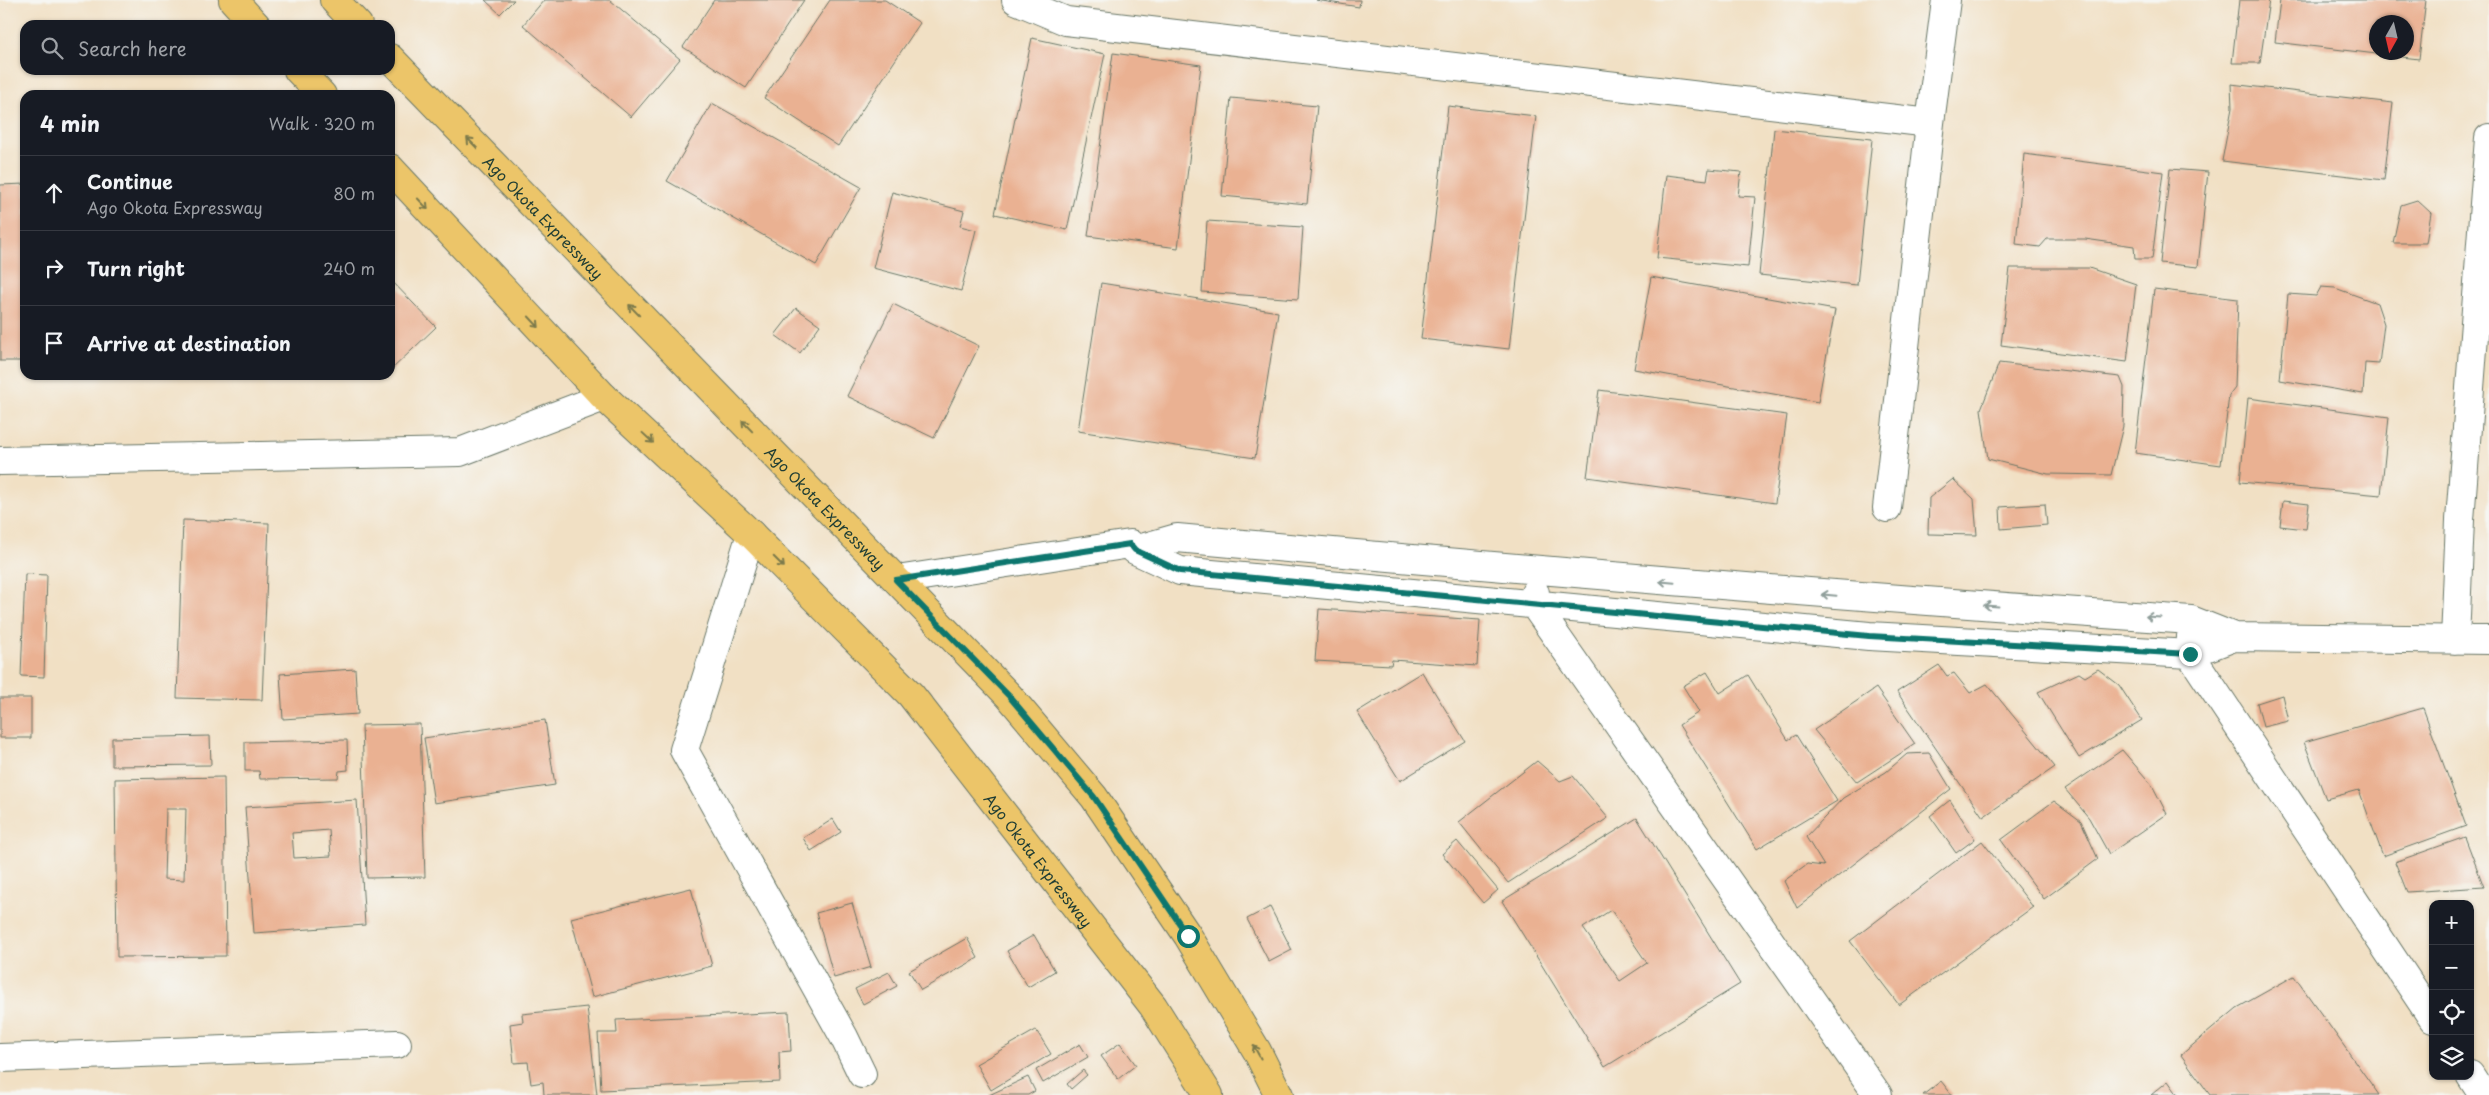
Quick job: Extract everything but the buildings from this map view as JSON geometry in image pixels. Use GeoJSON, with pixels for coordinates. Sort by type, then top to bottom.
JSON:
{"type":"FeatureCollection","features":[{"type":"Feature","properties":{"kind":"main road"},"geometry":{"type":"LineString","coordinates":[[233,0],[251,20]]}},
{"type":"Feature","properties":{"kind":"main road"},"geometry":{"type":"LineString","coordinates":[[334,0],[353,20]]}},
{"type":"Feature","properties":{"kind":"main road","name":"Ago Okota Expressway"},"geometry":{"type":"LineString","coordinates":[[395,63],[1009,696],[1094,797],[1188,936],[1257,1051],[1279,1095]]}},
{"type":"Feature","properties":{"kind":"main road"},"geometry":{"type":"LineString","coordinates":[[303,75],[317,90]]}},
{"type":"Feature","properties":{"kind":"main road","name":"Ago Okota Expressway"},"geometry":{"type":"LineString","coordinates":[[395,173],[604,397],[751,534],[912,695],[1153,1006],[1209,1095]]}},
{"type":"Feature","properties":{"kind":"street"},"geometry":{"type":"LineString","coordinates":[[1016,0],[1066,20],[1930,123]]}},
{"type":"Feature","properties":{"kind":"street"},"geometry":{"type":"LineString","coordinates":[[1887,508],[1930,123],[1946,0]]}},
{"type":"Feature","properties":{"kind":"street"},"geometry":{"type":"LineString","coordinates":[[2455,640],[2460,520],[2489,138]]}},
{"type":"Feature","properties":{"kind":"street"},"geometry":{"type":"LineString","coordinates":[[0,461],[460,452],[604,397]]}},
{"type":"Feature","properties":{"kind":"street"},"geometry":{"type":"LineString","coordinates":[[751,534],[684,750],[844,1037],[862,1074]]}},
{"type":"Feature","properties":{"kind":"street"},"geometry":{"type":"LineString","coordinates":[[1135,550],[1177,538],[1537,571],[1872,598],[2191,620],[2234,637],[2489,640]]}},
{"type":"Feature","properties":{"kind":"street"},"geometry":{"type":"LineString","coordinates":[[896,580],[1130,544],[1135,550],[1180,571],[1534,606],[1869,636],[2190,654],[2234,637]]}},
{"type":"Feature","properties":{"kind":"street"},"geometry":{"type":"LineString","coordinates":[[1537,571],[1534,606],[1878,1095]]}},
{"type":"Feature","properties":{"kind":"street"},"geometry":{"type":"LineString","coordinates":[[2191,620],[2190,654],[2429,1013]]}},
{"type":"Feature","properties":{"kind":"street"},"geometry":{"type":"LineString","coordinates":[[0,1058],[398,1044]]}},
{"type":"Feature","properties":{"kind":"street"},"geometry":{"type":"LineString","coordinates":[[2473,1080],[2483,1095]]}},
{"type":"Feature","properties":{"kind":"route"},"geometry":{"type":"LineString","coordinates":[[1188,936],[1094,797],[1009,696],[896,580],[1130,544],[1135,550],[1180,571],[1534,606],[1869,636],[2190,654]]}}]}
